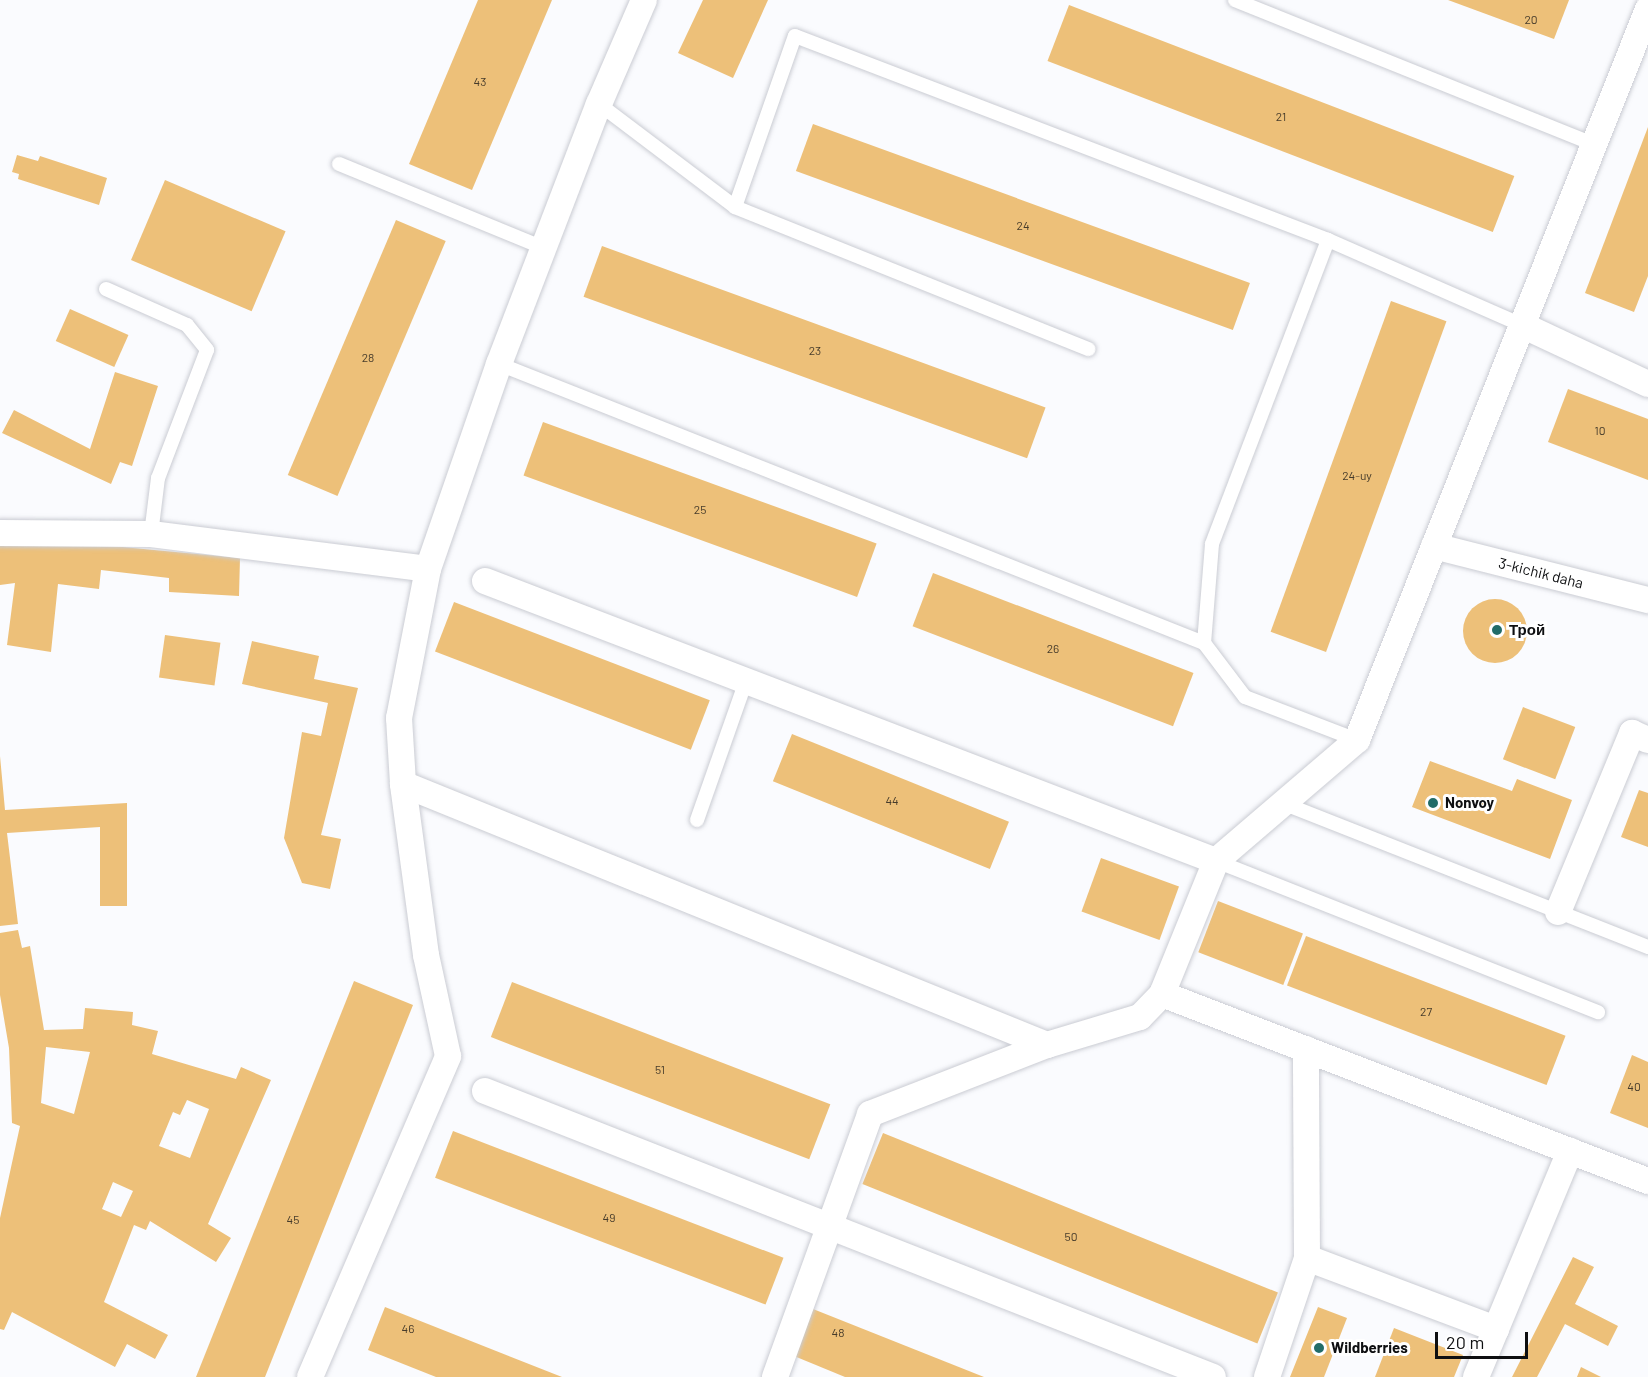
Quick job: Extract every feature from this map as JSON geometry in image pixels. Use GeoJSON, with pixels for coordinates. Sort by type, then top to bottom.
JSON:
{"type":"FeatureCollection","features":[{"type":"Feature","properties":{"kind":"street"},"geometry":{"type":"LineString","coordinates":[[310,1377],[448,1056],[426,955],[403,784],[399,718],[428,568],[499,364],[598,105],[644,0]]}},
{"type":"Feature","properties":{"kind":"street"},"geometry":{"type":"LineString","coordinates":[[775,1377],[870,1114],[1047,1045],[1140,1017],[1162,994],[1216,861],[1357,740],[1648,9]]}},
{"type":"Feature","properties":{"kind":"street"},"geometry":{"type":"LineString","coordinates":[[1522,325],[1648,384]]}},
{"type":"Feature","properties":{"kind":"street"},"geometry":{"type":"LineString","coordinates":[[0,533],[151,534],[428,568]]}},
{"type":"Feature","properties":{"kind":"street","name":"3-kichik daha"},"geometry":{"type":"LineString","coordinates":[[1434,546],[1648,600]]}},
{"type":"Feature","properties":{"kind":"street"},"geometry":{"type":"LineString","coordinates":[[485,581],[1216,861]]}},
{"type":"Feature","properties":{"kind":"street"},"geometry":{"type":"LineString","coordinates":[[1558,912],[1632,734],[1648,740]]}},
{"type":"Feature","properties":{"kind":"street"},"geometry":{"type":"LineString","coordinates":[[403,784],[1047,1045]]}},
{"type":"Feature","properties":{"kind":"street"},"geometry":{"type":"LineString","coordinates":[[1162,994],[1648,1181]]}},
{"type":"Feature","properties":{"kind":"street"},"geometry":{"type":"LineString","coordinates":[[1267,1377],[1307,1258],[1306,1049]]}},
{"type":"Feature","properties":{"kind":"street"},"geometry":{"type":"LineString","coordinates":[[485,1091],[1213,1377]]}},
{"type":"Feature","properties":{"kind":"street"},"geometry":{"type":"LineString","coordinates":[[1476,1377],[1570,1151]]}},
{"type":"Feature","properties":{"kind":"street"},"geometry":{"type":"LineString","coordinates":[[1307,1258],[1496,1329]]}},
{"type":"Feature","properties":{"kind":"lane"},"geometry":{"type":"LineString","coordinates":[[1235,0],[1594,144]]}},
{"type":"Feature","properties":{"kind":"lane"},"geometry":{"type":"LineString","coordinates":[[735,207],[795,36],[1328,240],[1522,325]]}},
{"type":"Feature","properties":{"kind":"lane"},"geometry":{"type":"LineString","coordinates":[[598,105],[735,207],[1089,350]]}},
{"type":"Feature","properties":{"kind":"lane"},"geometry":{"type":"LineString","coordinates":[[339,164],[544,248]]}},
{"type":"Feature","properties":{"kind":"lane"},"geometry":{"type":"LineString","coordinates":[[1204,643],[1212,544],[1328,240]]}},
{"type":"Feature","properties":{"kind":"lane"},"geometry":{"type":"LineString","coordinates":[[106,289],[187,325],[207,350],[158,478],[151,534]]}},
{"type":"Feature","properties":{"kind":"lane"},"geometry":{"type":"LineString","coordinates":[[499,364],[1204,643],[1245,696],[1357,740]]}},
{"type":"Feature","properties":{"kind":"lane"},"geometry":{"type":"LineString","coordinates":[[697,820],[746,681]]}},
{"type":"Feature","properties":{"kind":"lane"},"geometry":{"type":"LineString","coordinates":[[1285,804],[1648,947]]}},
{"type":"Feature","properties":{"kind":"lane"},"geometry":{"type":"LineString","coordinates":[[1216,861],[1598,1012]]}},
{"type":"Feature","properties":{"kind":"building"},"geometry":{"type":"Polygon","coordinates":[[[478,0],[552,0],[472,190],[409,164],[478,0]]]}},
{"type":"Feature","properties":{"kind":"building"},"geometry":{"type":"Polygon","coordinates":[[[703,0],[768,0],[733,78],[678,53],[703,0]]]}},
{"type":"Feature","properties":{"kind":"building"},"geometry":{"type":"Polygon","coordinates":[[[1448,0],[1569,0],[1554,39],[1448,0]]]}},
{"type":"Feature","properties":{"kind":"building"},"geometry":{"type":"Polygon","coordinates":[[[1069,5],[1514,176],[1493,232],[1047,61],[1069,5]]]}},
{"type":"Feature","properties":{"kind":"building"},"geometry":{"type":"Polygon","coordinates":[[[813,124],[1250,283],[1233,330],[796,171],[813,124]]]}},
{"type":"Feature","properties":{"kind":"building"},"geometry":{"type":"Polygon","coordinates":[[[1648,127],[1648,276],[1634,312],[1585,293],[1648,127]]]}},
{"type":"Feature","properties":{"kind":"building"},"geometry":{"type":"Polygon","coordinates":[[[17,155],[38,161],[40,156],[107,178],[99,205],[18,179],[19,174],[12,172],[17,155]]]}},
{"type":"Feature","properties":{"kind":"building"},"geometry":{"type":"Polygon","coordinates":[[[165,180],[286,231],[252,311],[131,260],[165,180]]]}},
{"type":"Feature","properties":{"kind":"building"},"geometry":{"type":"Polygon","coordinates":[[[396,220],[446,241],[337,496],[288,475],[396,220]]]}},
{"type":"Feature","properties":{"kind":"building"},"geometry":{"type":"Polygon","coordinates":[[[602,246],[1046,407],[1027,458],[584,297],[602,246]]]}},
{"type":"Feature","properties":{"kind":"building"},"geometry":{"type":"Polygon","coordinates":[[[1391,301],[1446,321],[1326,652],[1271,632],[1391,301]]]}},
{"type":"Feature","properties":{"kind":"building"},"geometry":{"type":"Polygon","coordinates":[[[70,309],[128,335],[114,367],[56,341],[70,309]]]}},
{"type":"Feature","properties":{"kind":"building"},"geometry":{"type":"Polygon","coordinates":[[[115,372],[158,386],[132,466],[120,462],[111,484],[2,433],[14,410],[90,449],[115,372]]]}},
{"type":"Feature","properties":{"kind":"building"},"geometry":{"type":"Polygon","coordinates":[[[1568,389],[1648,419],[1648,480],[1548,442],[1568,389]]]}},
{"type":"Feature","properties":{"kind":"building"},"geometry":{"type":"Polygon","coordinates":[[[543,422],[877,543],[857,597],[524,476],[543,422]]]}},
{"type":"Feature","properties":{"kind":"building"},"geometry":{"type":"Polygon","coordinates":[[[36,539],[240,558],[239,596],[169,592],[169,578],[101,570],[99,589],[58,584],[51,652],[7,645],[15,583],[0,585],[0,542],[36,539]]]}},
{"type":"Feature","properties":{"kind":"building"},"geometry":{"type":"Polygon","coordinates":[[[933,573],[1193,673],[1173,726],[913,626],[933,573]]]}},
{"type":"Feature","properties":{"kind":"building"},"geometry":{"type":"Polygon","coordinates":[[[1495,599],[1507,601],[1518,608],[1525,619],[1527,631],[1525,643],[1518,654],[1507,661],[1495,663],[1483,661],[1472,654],[1465,643],[1463,631],[1465,619],[1472,608],[1483,601],[1495,599]]]}},
{"type":"Feature","properties":{"kind":"building"},"geometry":{"type":"Polygon","coordinates":[[[454,602],[710,700],[691,750],[435,651],[454,602]]]}},
{"type":"Feature","properties":{"kind":"building"},"geometry":{"type":"Polygon","coordinates":[[[165,635],[220,643],[214,685],[159,678],[165,635]]]}},
{"type":"Feature","properties":{"kind":"building"},"geometry":{"type":"Polygon","coordinates":[[[252,641],[319,656],[314,679],[358,688],[321,835],[341,839],[330,889],[302,883],[284,838],[302,732],[321,736],[328,703],[242,684],[252,641]]]}},
{"type":"Feature","properties":{"kind":"building"},"geometry":{"type":"Polygon","coordinates":[[[1523,707],[1575,727],[1555,779],[1503,759],[1523,707]]]}},
{"type":"Feature","properties":{"kind":"building"},"geometry":{"type":"Polygon","coordinates":[[[792,734],[1009,822],[990,869],[773,781],[792,734]]]}},
{"type":"Feature","properties":{"kind":"building"},"geometry":{"type":"Polygon","coordinates":[[[0,756],[5,810],[127,803],[127,906],[100,906],[100,827],[7,833],[18,924],[0,926],[0,756]]]}},
{"type":"Feature","properties":{"kind":"building"},"geometry":{"type":"Polygon","coordinates":[[[1430,761],[1512,791],[1517,779],[1572,800],[1550,859],[1412,807],[1430,761]]]}},
{"type":"Feature","properties":{"kind":"building"},"geometry":{"type":"Polygon","coordinates":[[[1639,790],[1648,793],[1648,847],[1621,837],[1639,790]]]}},
{"type":"Feature","properties":{"kind":"building"},"geometry":{"type":"Polygon","coordinates":[[[1101,858],[1179,886],[1159,940],[1082,912],[1101,858]]]}},
{"type":"Feature","properties":{"kind":"building"},"geometry":{"type":"Polygon","coordinates":[[[1218,901],[1303,934],[1283,985],[1198,952],[1218,901]]]}},
{"type":"Feature","properties":{"kind":"building"},"geometry":{"type":"Polygon","coordinates":[[[18,930],[22,948],[30,946],[44,1030],[83,1029],[85,1008],[133,1012],[132,1025],[158,1031],[152,1054],[236,1079],[241,1067],[271,1080],[208,1224],[231,1238],[216,1262],[150,1221],[146,1230],[134,1225],[104,1302],[168,1335],[155,1359],[127,1344],[115,1367],[12,1312],[4,1330],[0,1329],[0,1218],[20,1126],[12,1123],[9,1048],[0,995],[0,933],[18,930]],[[46,1047],[41,1103],[74,1114],[90,1052],[46,1047]],[[187,1100],[180,1115],[173,1112],[159,1146],[190,1158],[209,1109],[187,1100]],[[113,1182],[102,1209],[121,1217],[133,1191],[113,1182]]]}},
{"type":"Feature","properties":{"kind":"building"},"geometry":{"type":"Polygon","coordinates":[[[1306,936],[1566,1036],[1547,1085],[1287,985],[1306,936]]]}},
{"type":"Feature","properties":{"kind":"building"},"geometry":{"type":"Polygon","coordinates":[[[354,981],[413,1005],[265,1377],[196,1377],[354,981]]]}},
{"type":"Feature","properties":{"kind":"building"},"geometry":{"type":"Polygon","coordinates":[[[512,982],[830,1104],[809,1159],[491,1037],[512,982]]]}},
{"type":"Feature","properties":{"kind":"building"},"geometry":{"type":"Polygon","coordinates":[[[1632,1055],[1648,1062],[1648,1128],[1610,1113],[1632,1055]]]}},
{"type":"Feature","properties":{"kind":"building"},"geometry":{"type":"Polygon","coordinates":[[[453,1131],[783,1258],[766,1305],[435,1178],[453,1131]]]}},
{"type":"Feature","properties":{"kind":"building"},"geometry":{"type":"Polygon","coordinates":[[[883,1133],[1278,1293],[1257,1344],[862,1184],[883,1133]]]}},
{"type":"Feature","properties":{"kind":"building"},"geometry":{"type":"Polygon","coordinates":[[[1573,1257],[1594,1267],[1575,1304],[1618,1326],[1608,1346],[1565,1324],[1537,1377],[1512,1377],[1573,1257]]]}},
{"type":"Feature","properties":{"kind":"building"},"geometry":{"type":"Polygon","coordinates":[[[385,1307],[562,1377],[436,1377],[368,1350],[385,1307]]]}},
{"type":"Feature","properties":{"kind":"building","name":"Wildberries"},"geometry":{"type":"Polygon","coordinates":[[[1318,1307],[1347,1318],[1324,1377],[1290,1377],[1318,1307]]]}},
{"type":"Feature","properties":{"kind":"building"},"geometry":{"type":"Polygon","coordinates":[[[813,1309],[984,1377],[845,1377],[794,1356],[813,1309]]]}},
{"type":"Feature","properties":{"kind":"building"},"geometry":{"type":"Polygon","coordinates":[[[1394,1328],[1463,1355],[1454,1377],[1375,1377],[1394,1328]]]}},
{"type":"Feature","properties":{"kind":"building"},"geometry":{"type":"Polygon","coordinates":[[[1581,1367],[1601,1377],[1577,1377],[1581,1367]]]}},
{"type":"Feature","properties":{"kind":"place","name":"Трой"},"geometry":{"type":"Point","coordinates":[1497,630]}},
{"type":"Feature","properties":{"kind":"place","name":"Nonvoy"},"geometry":{"type":"Point","coordinates":[1433,803]}},
{"type":"Feature","properties":{"kind":"place","name":"Wildberries"},"geometry":{"type":"Point","coordinates":[1319,1348]}}]}
